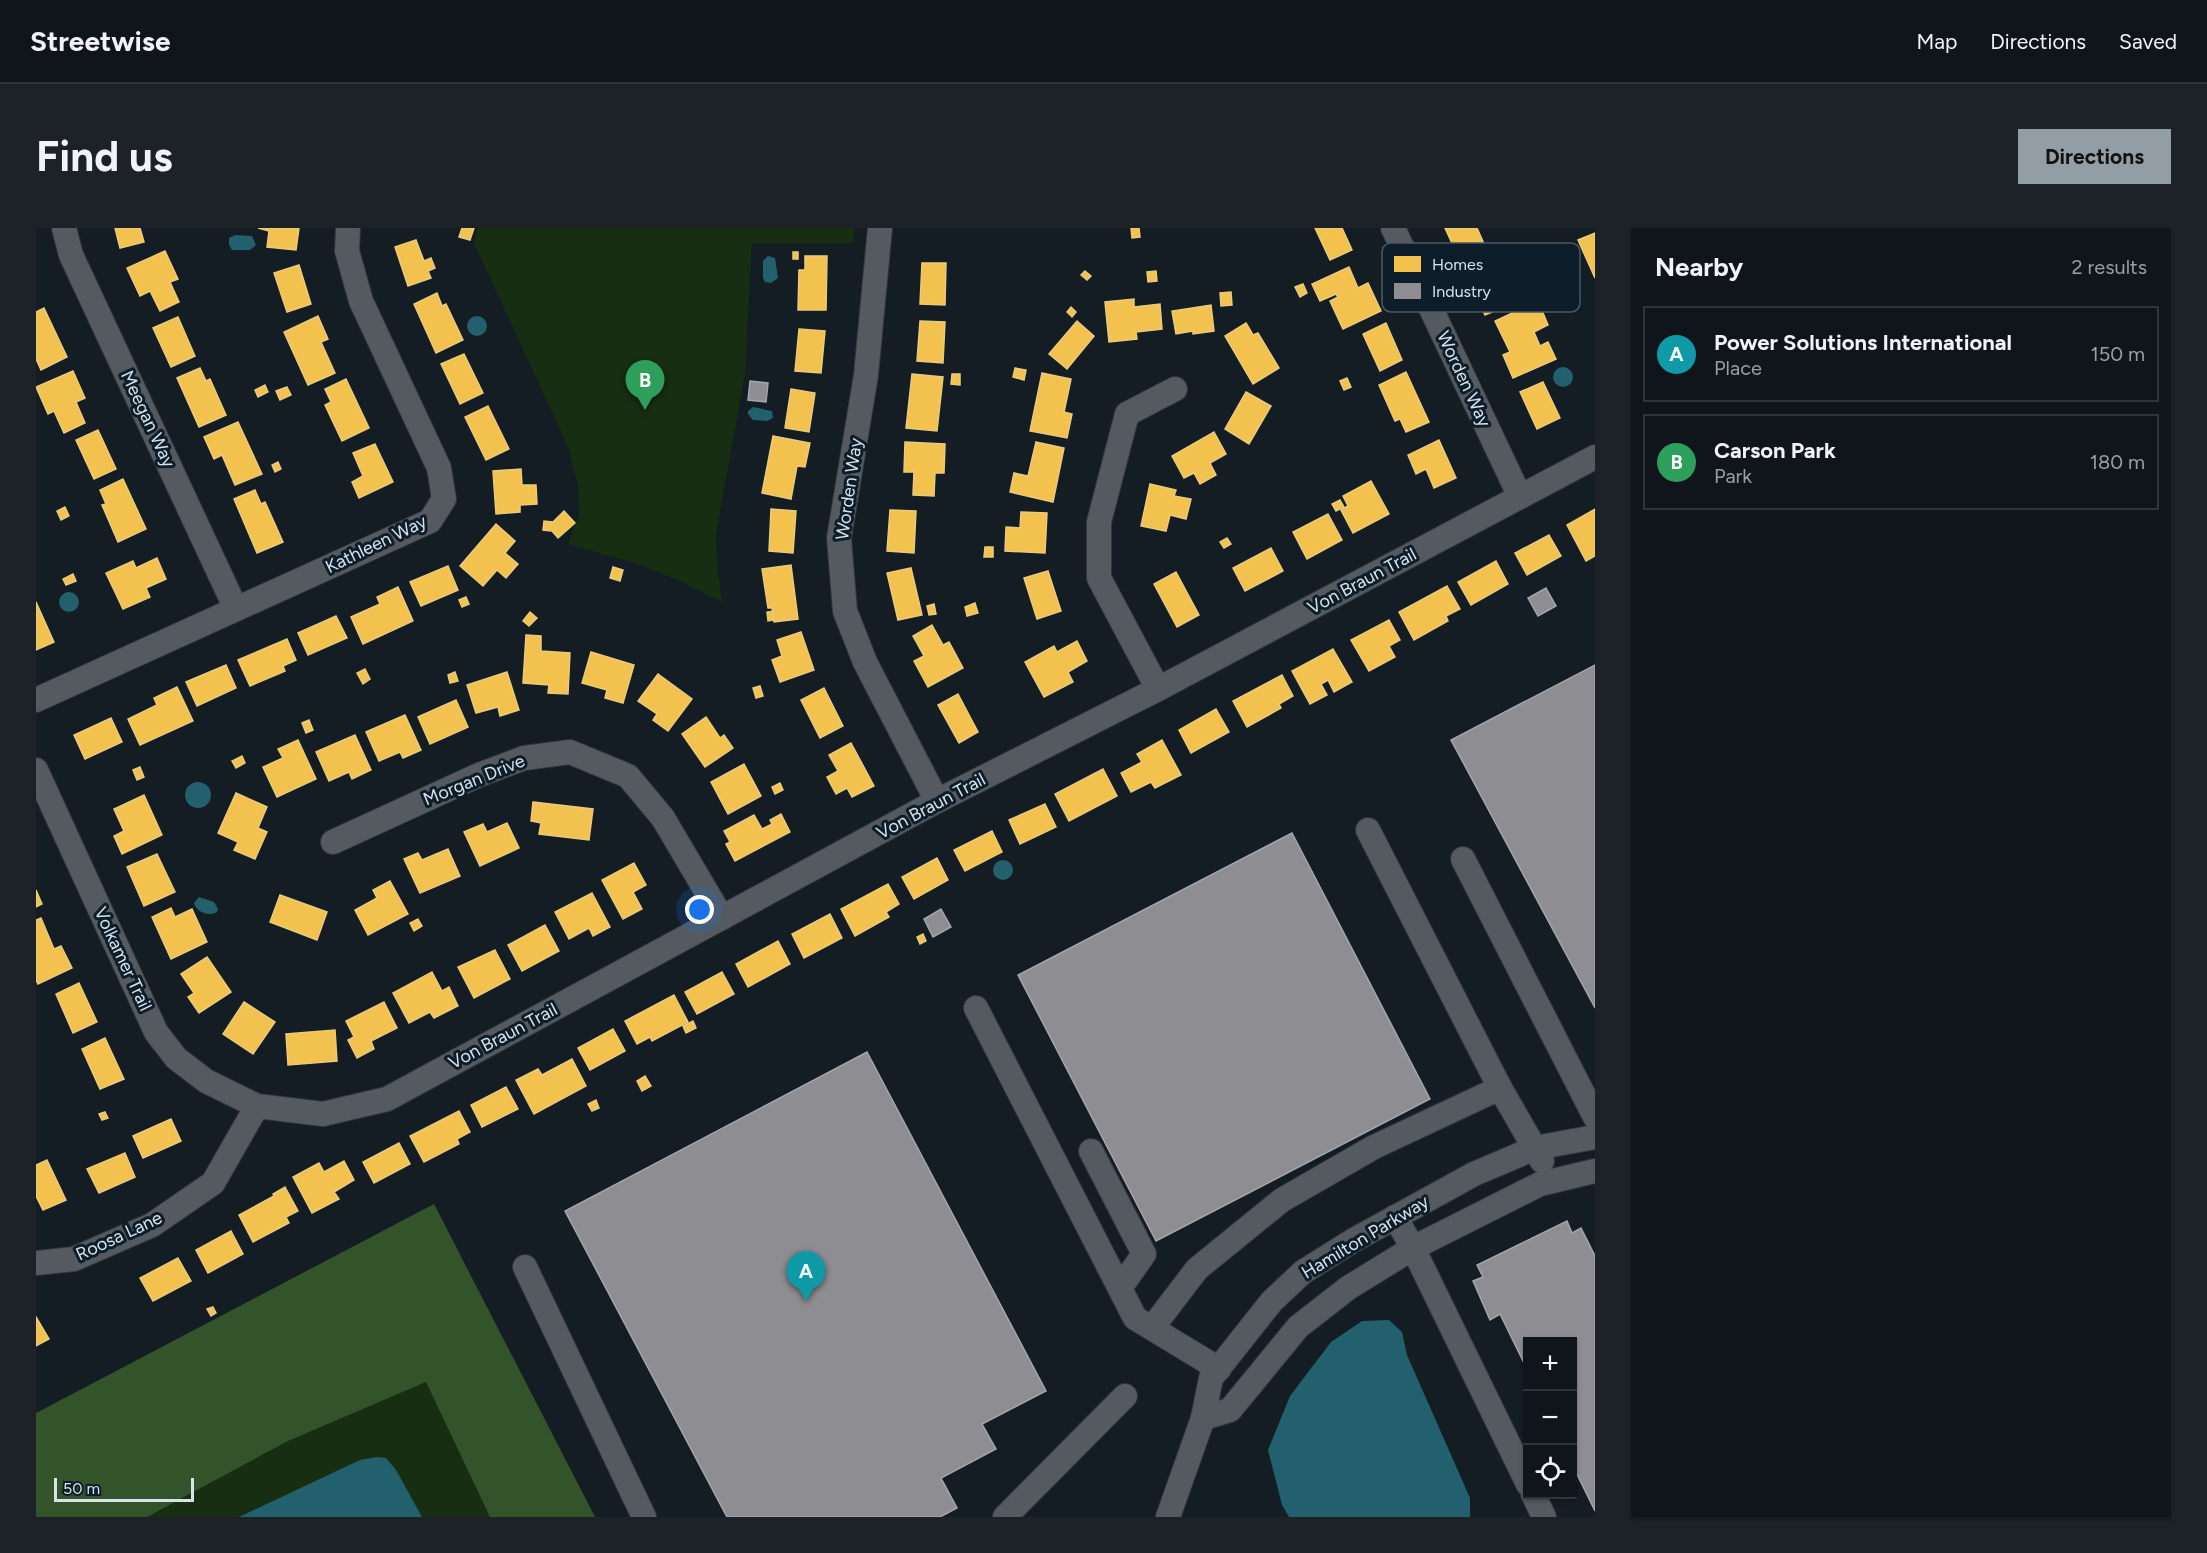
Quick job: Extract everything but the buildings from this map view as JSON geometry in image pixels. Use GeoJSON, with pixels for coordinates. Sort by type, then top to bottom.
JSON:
{"type":"FeatureCollection","features":[{"type":"Feature","properties":{"kind":"street","name":"Meegan Way"},"geometry":{"type":"LineString","coordinates":[[64,228],[72,255],[236,609]]}},
{"type":"Feature","properties":{"kind":"street","name":"Kathleen Way"},"geometry":{"type":"LineString","coordinates":[[36,700],[430,521],[444,499],[439,468],[361,301],[347,251],[348,228]]}},
{"type":"Feature","properties":{"kind":"street","name":"Worden Way"},"geometry":{"type":"LineString","coordinates":[[880,228],[866,375],[839,538],[845,611],[866,662],[937,801]]}},
{"type":"Feature","properties":{"kind":"street","name":"Worden Way"},"geometry":{"type":"LineString","coordinates":[[1393,228],[1400,243]]}},
{"type":"Feature","properties":{"kind":"street","name":"Worden Way"},"geometry":{"type":"LineString","coordinates":[[1433,312],[1520,497]]}},
{"type":"Feature","properties":{"kind":"street"},"geometry":{"type":"LineString","coordinates":[[1158,689],[1099,578],[1099,522],[1127,414],[1175,389]]}},
{"type":"Feature","properties":{"kind":"street","name":"Von Braun Trail"},"geometry":{"type":"LineString","coordinates":[[257,1106],[323,1114],[387,1099],[937,801],[1158,689],[1595,457]]}},
{"type":"Feature","properties":{"kind":"street","name":"Morgan Drive"},"geometry":{"type":"LineString","coordinates":[[333,842],[479,774],[524,758],[570,752],[628,776],[663,818],[722,918]]}},
{"type":"Feature","properties":{"kind":"street","name":"Volkamer Trail"},"geometry":{"type":"LineString","coordinates":[[36,770],[156,1032],[176,1058],[206,1081],[257,1106]]}},
{"type":"Feature","properties":{"kind":"street"},"geometry":{"type":"LineString","coordinates":[[1368,830],[1500,1088],[1552,1181]]}},
{"type":"Feature","properties":{"kind":"street"},"geometry":{"type":"LineString","coordinates":[[1463,859],[1584,1073],[1595,1117]]}},
{"type":"Feature","properties":{"kind":"street"},"geometry":{"type":"LineString","coordinates":[[976,1008],[1135,1318],[1219,1369]]}},
{"type":"Feature","properties":{"kind":"street"},"geometry":{"type":"LineString","coordinates":[[1152,1328],[1197,1269],[1282,1200],[1374,1147],[1500,1088]]}},
{"type":"Feature","properties":{"kind":"street","name":"Roosa Lane"},"geometry":{"type":"LineString","coordinates":[[36,1263],[74,1259],[152,1225],[213,1183],[257,1106]]}},
{"type":"Feature","properties":{"kind":"street","name":"Hamilton Parkway"},"geometry":{"type":"LineString","coordinates":[[1168,1517],[1203,1418],[1211,1378],[1272,1301],[1303,1272],[1395,1217],[1474,1174],[1535,1148],[1595,1137]]}},
{"type":"Feature","properties":{"kind":"street"},"geometry":{"type":"LineString","coordinates":[[1091,1151],[1144,1254],[1120,1288]]}},
{"type":"Feature","properties":{"kind":"street","name":"Hamilton Parkway"},"geometry":{"type":"LineString","coordinates":[[1203,1418],[1230,1410],[1298,1327],[1348,1288],[1413,1248],[1540,1184],[1595,1171]]}},
{"type":"Feature","properties":{"kind":"street"},"geometry":{"type":"LineString","coordinates":[[1395,1217],[1413,1248],[1523,1476]]}},
{"type":"Feature","properties":{"kind":"street"},"geometry":{"type":"LineString","coordinates":[[525,1266],[644,1517]]}},
{"type":"Feature","properties":{"kind":"street"},"geometry":{"type":"LineString","coordinates":[[1005,1517],[1125,1396]]}},
{"type":"Feature","properties":{"kind":"street"},"geometry":{"type":"LineString","coordinates":[[1535,1499],[1544,1517]]}},
{"type":"Feature","properties":{"kind":"green space"},"geometry":{"type":"Polygon","coordinates":[[[478,228],[855,228],[853,243],[752,243],[745,374],[716,533],[722,602],[678,580],[638,564],[568,544],[579,515],[578,485],[568,447],[474,243],[478,228]]]}},
{"type":"Feature","properties":{"kind":"green space"},"geometry":{"type":"Polygon","coordinates":[[[434,1204],[595,1517],[490,1517],[426,1382],[288,1441],[147,1517],[36,1517],[36,1413],[434,1204]]]}},
{"type":"Feature","properties":{"kind":"green space"},"geometry":{"type":"Polygon","coordinates":[[[426,1382],[490,1517],[147,1517],[288,1441],[426,1382]]]}},
{"type":"Feature","properties":{"kind":"water"},"geometry":{"type":"Polygon","coordinates":[[[235,235],[252,236],[256,245],[250,250],[232,250],[229,238],[235,235]]]}},
{"type":"Feature","properties":{"kind":"water"},"geometry":{"type":"Polygon","coordinates":[[[768,256],[775,258],[778,278],[771,283],[765,282],[763,278],[763,261],[768,256]]]}},
{"type":"Feature","properties":{"kind":"water"},"geometry":{"type":"Polygon","coordinates":[[[473,316],[481,316],[487,322],[487,330],[481,336],[473,336],[467,330],[467,322],[473,316]]]}},
{"type":"Feature","properties":{"kind":"water"},"geometry":{"type":"Polygon","coordinates":[[[1559,367],[1567,367],[1573,373],[1573,381],[1567,387],[1559,387],[1553,381],[1553,373],[1559,367]]]}},
{"type":"Feature","properties":{"kind":"water"},"geometry":{"type":"Polygon","coordinates":[[[753,407],[772,411],[773,418],[767,421],[753,420],[748,411],[753,407]]]}},
{"type":"Feature","properties":{"kind":"water"},"geometry":{"type":"Polygon","coordinates":[[[69,592],[76,595],[79,602],[76,609],[69,612],[62,609],[59,602],[62,595],[69,592]]]}},
{"type":"Feature","properties":{"kind":"water"},"geometry":{"type":"Polygon","coordinates":[[[198,782],[207,786],[211,795],[207,804],[198,808],[189,804],[185,795],[189,786],[198,782]]]}},
{"type":"Feature","properties":{"kind":"water"},"geometry":{"type":"Polygon","coordinates":[[[999,860],[1007,860],[1013,866],[1013,874],[1007,880],[999,880],[993,874],[993,866],[999,860]]]}},
{"type":"Feature","properties":{"kind":"water"},"geometry":{"type":"Polygon","coordinates":[[[199,897],[214,902],[218,909],[217,912],[207,914],[197,909],[194,903],[199,897]]]}},
{"type":"Feature","properties":{"kind":"water"},"geometry":{"type":"Polygon","coordinates":[[[1389,1320],[1402,1332],[1407,1355],[1470,1498],[1470,1517],[1289,1517],[1282,1505],[1268,1450],[1290,1396],[1331,1342],[1362,1321],[1389,1320]]]}},
{"type":"Feature","properties":{"kind":"water"},"geometry":{"type":"Polygon","coordinates":[[[386,1458],[396,1470],[422,1517],[239,1517],[360,1460],[386,1458]]]}},
{"type":"Feature","properties":{"kind":"place","name":"Carson Park"},"geometry":{"type":"Point","coordinates":[645,410]}},
{"type":"Feature","properties":{"kind":"place","name":"Power Solutions International"},"geometry":{"type":"Point","coordinates":[806,1301]}}]}
